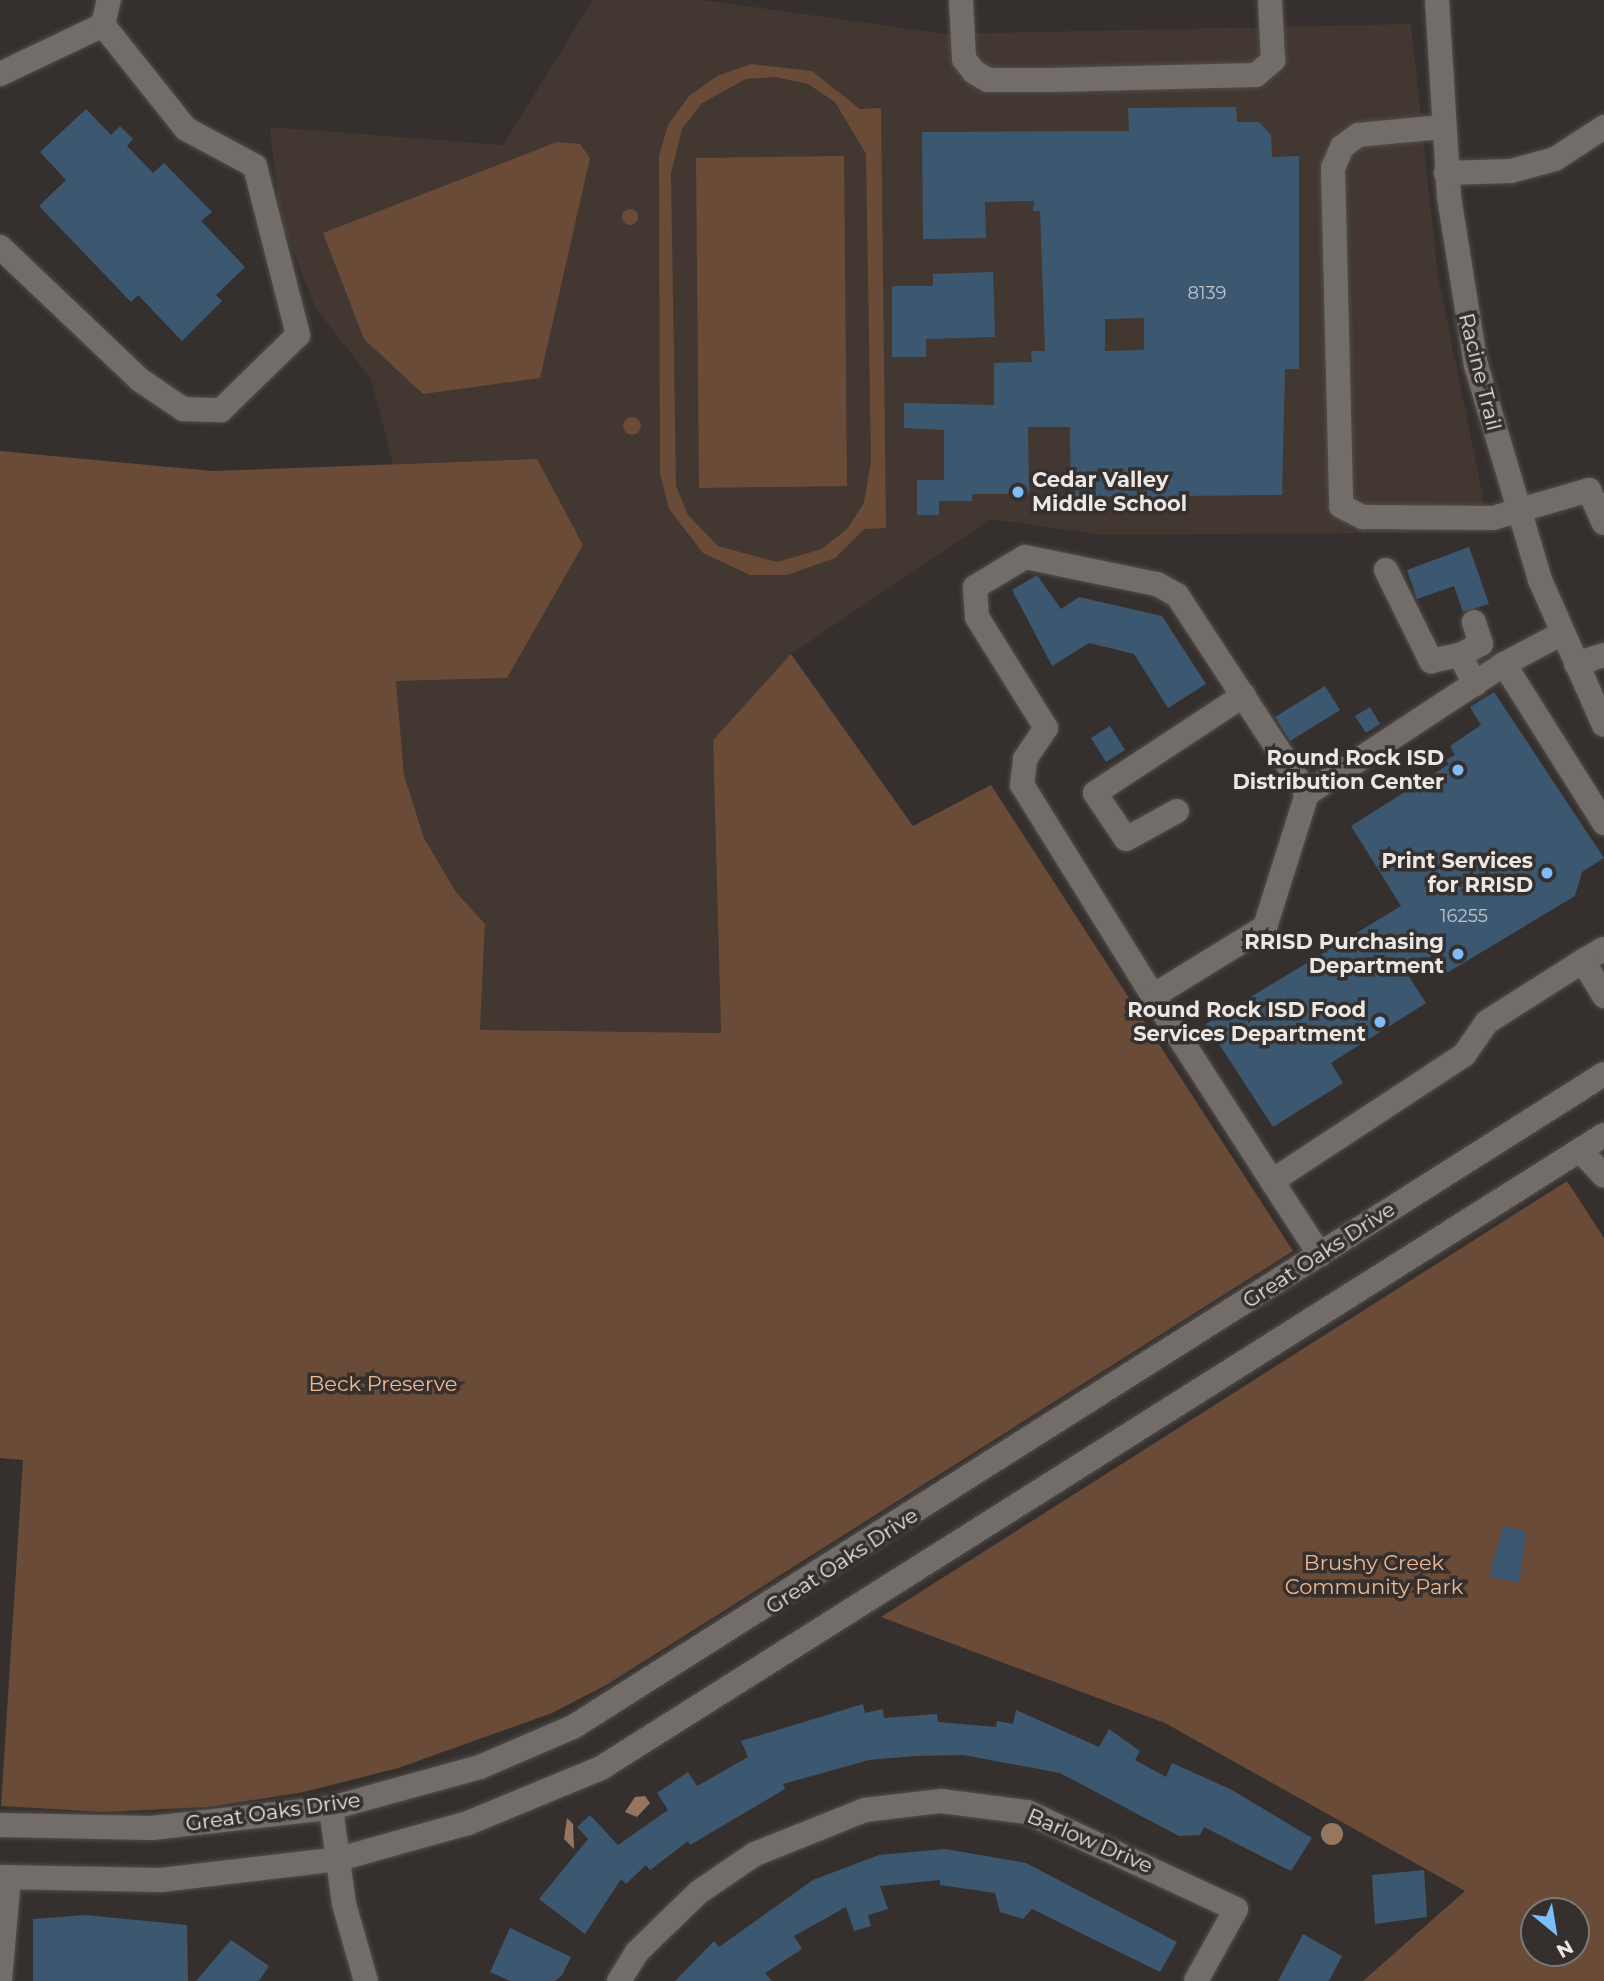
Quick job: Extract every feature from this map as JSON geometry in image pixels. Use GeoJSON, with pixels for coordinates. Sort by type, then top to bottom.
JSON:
{"type":"FeatureCollection","features":[{"type":"Feature","properties":{"kind":"street"},"geometry":{"type":"LineString","coordinates":[[103,25],[109,0]]}},
{"type":"Feature","properties":{"kind":"street"},"geometry":{"type":"LineString","coordinates":[[944,0],[952,0]]}},
{"type":"Feature","properties":{"kind":"street"},"geometry":{"type":"LineString","coordinates":[[961,0],[964,60],[974,72],[988,80],[1256,75],[1273,60],[1270,0]]}},
{"type":"Feature","properties":{"kind":"street","name":"Racine Trail"},"geometry":{"type":"LineString","coordinates":[[1437,0],[1446,173],[1476,365],[1518,512],[1563,633],[1604,725]]}},
{"type":"Feature","properties":{"kind":"street"},"geometry":{"type":"LineString","coordinates":[[0,74],[103,25]]}},
{"type":"Feature","properties":{"kind":"street"},"geometry":{"type":"LineString","coordinates":[[0,247],[140,380],[183,409],[221,410],[298,335],[255,166],[186,128],[103,25]]}},
{"type":"Feature","properties":{"kind":"street"},"geometry":{"type":"LineString","coordinates":[[1442,127],[1358,135],[1342,147],[1332,168],[1341,506],[1363,517],[1402,520],[1518,512],[1597,486],[1604,523]]}},
{"type":"Feature","properties":{"kind":"street"},"geometry":{"type":"LineString","coordinates":[[1446,173],[1511,171],[1555,159],[1604,127]]}},
{"type":"Feature","properties":{"kind":"street"},"geometry":{"type":"LineString","coordinates":[[1307,794],[1186,606],[1157,584],[1025,557],[975,587],[977,617],[1046,728],[1025,759],[1022,785],[1153,996],[1320,1255]]}},
{"type":"Feature","properties":{"kind":"street"},"geometry":{"type":"LineString","coordinates":[[1387,570],[1431,661],[1460,655],[1481,644],[1474,622]]}},
{"type":"Feature","properties":{"kind":"street"},"geometry":{"type":"LineString","coordinates":[[1153,996],[1265,926],[1307,794],[1504,664],[1563,633]]}},
{"type":"Feature","properties":{"kind":"street"},"geometry":{"type":"LineString","coordinates":[[1460,655],[1475,684]]}},
{"type":"Feature","properties":{"kind":"street"},"geometry":{"type":"LineString","coordinates":[[1576,664],[1604,655]]}},
{"type":"Feature","properties":{"kind":"street"},"geometry":{"type":"LineString","coordinates":[[1504,664],[1604,823]]}},
{"type":"Feature","properties":{"kind":"street"},"geometry":{"type":"LineString","coordinates":[[1177,811],[1126,839],[1095,793],[1244,695]]}},
{"type":"Feature","properties":{"kind":"street"},"geometry":{"type":"LineString","coordinates":[[1272,1181],[1464,1055],[1487,1022],[1604,949]]}},
{"type":"Feature","properties":{"kind":"street"},"geometry":{"type":"LineString","coordinates":[[1583,961],[1604,996]]}},
{"type":"Feature","properties":{"kind":"street","name":"Great Oaks Drive"},"geometry":{"type":"LineString","coordinates":[[0,1825],[165,1827],[331,1808],[480,1767],[584,1721],[1604,1074]]}},
{"type":"Feature","properties":{"kind":"street"},"geometry":{"type":"LineString","coordinates":[[0,1980],[4,1877],[161,1880],[339,1859],[468,1823],[633,1751],[1604,1135]]}},
{"type":"Feature","properties":{"kind":"street"},"geometry":{"type":"LineString","coordinates":[[1580,1150],[1604,1176]]}},
{"type":"Feature","properties":{"kind":"street","name":"Barlow Drive"},"geometry":{"type":"LineString","coordinates":[[619,1981],[637,1952],[699,1892],[755,1854],[865,1810],[941,1801],[1027,1812],[1236,1909],[1196,1981]]}},
{"type":"Feature","properties":{"kind":"street"},"geometry":{"type":"LineString","coordinates":[[331,1808],[339,1859],[366,1981]]}},
{"type":"Feature","properties":{"kind":"shaded area","name":"Cedar Valley Middle School"},"geometry":{"type":"Polygon","coordinates":[[[593,0],[703,0],[945,34],[1411,24],[1438,276],[1490,532],[1103,535],[991,519],[791,654],[713,740],[721,1033],[480,1030],[485,924],[456,892],[424,838],[404,775],[396,681],[507,678],[537,459],[393,464],[371,379],[315,307],[280,217],[270,127],[503,145],[593,0]]]}},
{"type":"Feature","properties":{"kind":"shaded area"},"geometry":{"type":"Polygon","coordinates":[[[645,1796],[650,1803],[637,1817],[625,1812],[635,1797],[645,1796]]]}},
{"type":"Feature","properties":{"kind":"shaded area"},"geometry":{"type":"Polygon","coordinates":[[[567,1818],[573,1824],[574,1849],[564,1839],[567,1818]]]}},
{"type":"Feature","properties":{"kind":"shaded area"},"geometry":{"type":"Polygon","coordinates":[[[1328,1823],[1336,1823],[1343,1830],[1343,1838],[1336,1845],[1328,1845],[1321,1838],[1321,1830],[1328,1823]]]}},
{"type":"Feature","properties":{"kind":"green space"},"geometry":{"type":"Polygon","coordinates":[[[751,64],[812,71],[860,109],[881,108],[886,528],[864,529],[835,558],[787,575],[750,575],[703,553],[669,509],[660,473],[659,156],[668,125],[689,96],[717,76],[751,64]],[[775,77],[746,79],[702,103],[682,129],[671,173],[676,486],[688,515],[718,546],[777,562],[822,549],[847,529],[864,503],[871,460],[866,154],[835,102],[808,84],[775,77]]]}},
{"type":"Feature","properties":{"kind":"green space"},"geometry":{"type":"Polygon","coordinates":[[[557,142],[580,144],[590,158],[540,378],[423,394],[364,339],[323,233],[557,142]]]}},
{"type":"Feature","properties":{"kind":"green space"},"geometry":{"type":"Polygon","coordinates":[[[844,156],[847,486],[699,488],[696,158],[844,156]]]}},
{"type":"Feature","properties":{"kind":"green space"},"geometry":{"type":"Polygon","coordinates":[[[627,209],[633,209],[638,217],[636,223],[627,225],[622,220],[622,214],[627,209]]]}},
{"type":"Feature","properties":{"kind":"green space"},"geometry":{"type":"Polygon","coordinates":[[[632,417],[638,420],[641,426],[638,432],[632,435],[626,432],[623,426],[626,420],[632,417]]]}},
{"type":"Feature","properties":{"kind":"green space","name":"Beck Preserve"},"geometry":{"type":"Polygon","coordinates":[[[0,451],[212,471],[537,459],[583,545],[507,678],[396,681],[404,775],[424,838],[456,892],[485,924],[480,1030],[721,1033],[713,740],[791,654],[913,826],[991,785],[1293,1251],[608,1684],[552,1713],[398,1768],[304,1792],[209,1807],[103,1812],[1,1806],[23,1460],[0,1458],[0,451]]]}},
{"type":"Feature","properties":{"kind":"green space","name":"Brushy Creek Community Park"},"geometry":{"type":"Polygon","coordinates":[[[1567,1181],[1604,1238],[1604,1981],[1363,1981],[1465,1891],[1165,1723],[881,1617],[1567,1181]]]}},
{"type":"Feature","properties":{"kind":"building","name":"Cedar Valley Middle School"},"geometry":{"type":"Polygon","coordinates":[[[1236,107],[1237,122],[1259,122],[1271,135],[1272,157],[1299,156],[1299,369],[1285,369],[1282,495],[1176,496],[1176,507],[1136,508],[1136,496],[1071,497],[1070,427],[1028,427],[1029,494],[972,494],[972,501],[939,501],[939,515],[917,515],[917,480],[944,480],[944,430],[904,428],[904,403],[994,405],[994,363],[1032,362],[1031,351],[1045,351],[1040,211],[1033,211],[1034,201],[985,202],[986,238],[923,239],[922,132],[1129,131],[1128,108],[1236,107]],[[1144,318],[1105,319],[1105,351],[1144,350],[1144,318]]]}},
{"type":"Feature","properties":{"kind":"building"},"geometry":{"type":"Polygon","coordinates":[[[86,109],[111,135],[120,126],[133,139],[127,146],[153,173],[164,163],[212,212],[201,221],[245,267],[216,295],[222,301],[182,341],[138,295],[131,302],[39,206],[66,180],[40,152],[86,109]]]}},
{"type":"Feature","properties":{"kind":"building"},"geometry":{"type":"Polygon","coordinates":[[[993,272],[995,337],[926,339],[926,357],[892,357],[892,286],[933,286],[933,274],[993,272]]]}},
{"type":"Feature","properties":{"kind":"building"},"geometry":{"type":"Polygon","coordinates":[[[1469,547],[1489,604],[1463,612],[1454,586],[1417,599],[1407,570],[1469,547]]]}},
{"type":"Feature","properties":{"kind":"building"},"geometry":{"type":"Polygon","coordinates":[[[1037,575],[1061,609],[1079,597],[1162,616],[1206,684],[1168,708],[1134,654],[1089,643],[1052,666],[1012,590],[1037,575]]]}},
{"type":"Feature","properties":{"kind":"building"},"geometry":{"type":"Polygon","coordinates":[[[1325,686],[1340,710],[1290,741],[1275,717],[1325,686]]]}},
{"type":"Feature","properties":{"kind":"building"},"geometry":{"type":"Polygon","coordinates":[[[1494,692],[1604,858],[1582,872],[1575,896],[1445,974],[1433,955],[1406,972],[1426,1003],[1331,1063],[1343,1083],[1273,1127],[1206,1024],[1401,906],[1351,826],[1449,764],[1446,760],[1455,755],[1450,746],[1481,725],[1470,707],[1494,692]]]}},
{"type":"Feature","properties":{"kind":"building"},"geometry":{"type":"Polygon","coordinates":[[[1370,707],[1380,724],[1366,733],[1355,716],[1370,707]]]}},
{"type":"Feature","properties":{"kind":"building"},"geometry":{"type":"Polygon","coordinates":[[[1110,726],[1125,750],[1106,762],[1091,738],[1110,726]]]}},
{"type":"Feature","properties":{"kind":"building"},"geometry":{"type":"Polygon","coordinates":[[[1503,1526],[1526,1531],[1519,1583],[1489,1576],[1503,1526]]]}},
{"type":"Feature","properties":{"kind":"building"},"geometry":{"type":"Polygon","coordinates":[[[863,1704],[865,1713],[883,1709],[884,1718],[937,1714],[938,1722],[996,1727],[997,1721],[1013,1724],[1016,1710],[1099,1747],[1109,1729],[1140,1751],[1135,1760],[1166,1777],[1172,1763],[1232,1790],[1312,1838],[1291,1871],[1204,1827],[1200,1835],[1179,1836],[1060,1773],[964,1755],[914,1756],[869,1760],[783,1784],[785,1789],[690,1845],[688,1841],[650,1870],[646,1865],[626,1884],[621,1879],[585,1934],[539,1899],[588,1839],[577,1827],[590,1815],[618,1845],[668,1810],[657,1793],[688,1772],[697,1786],[748,1757],[741,1741],[863,1704]]]}},
{"type":"Feature","properties":{"kind":"building"},"geometry":{"type":"Polygon","coordinates":[[[945,1849],[1026,1863],[1177,1942],[1160,1972],[1032,1909],[1023,1919],[1000,1912],[995,1893],[940,1885],[940,1880],[880,1886],[888,1909],[868,1915],[871,1926],[854,1931],[846,1907],[794,1936],[802,1949],[765,1973],[772,1981],[675,1981],[714,1941],[719,1947],[813,1880],[879,1855],[945,1849]]]}},
{"type":"Feature","properties":{"kind":"building"},"geometry":{"type":"Polygon","coordinates":[[[1424,1870],[1427,1917],[1375,1924],[1372,1875],[1424,1870]]]}},
{"type":"Feature","properties":{"kind":"building"},"geometry":{"type":"Polygon","coordinates":[[[85,1915],[187,1925],[188,1981],[33,1981],[33,1919],[85,1915]]]}},
{"type":"Feature","properties":{"kind":"building"},"geometry":{"type":"Polygon","coordinates":[[[510,1928],[571,1957],[562,1975],[555,1981],[510,1981],[490,1972],[510,1928]]]}},
{"type":"Feature","properties":{"kind":"building"},"geometry":{"type":"Polygon","coordinates":[[[1303,1934],[1342,1956],[1329,1981],[1278,1981],[1303,1934]]]}},
{"type":"Feature","properties":{"kind":"building"},"geometry":{"type":"Polygon","coordinates":[[[231,1940],[269,1966],[259,1981],[196,1981],[231,1940]]]}},
{"type":"Feature","properties":{"kind":"place","name":"Cedar Valley Middle School"},"geometry":{"type":"Point","coordinates":[1018,492]}},
{"type":"Feature","properties":{"kind":"place","name":"Round Rock ISD Distribution Center"},"geometry":{"type":"Point","coordinates":[1458,770]}},
{"type":"Feature","properties":{"kind":"place","name":"Print Services for RRISD"},"geometry":{"type":"Point","coordinates":[1547,873]}},
{"type":"Feature","properties":{"kind":"place","name":"RRISD Purchasing Department"},"geometry":{"type":"Point","coordinates":[1458,954]}},
{"type":"Feature","properties":{"kind":"place","name":"Round Rock ISD Food Services Department"},"geometry":{"type":"Point","coordinates":[1380,1022]}}]}
